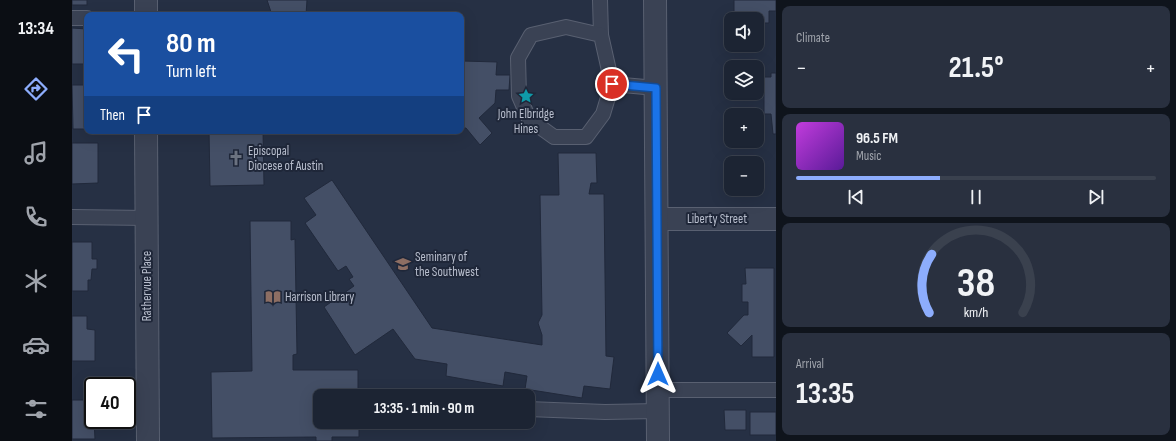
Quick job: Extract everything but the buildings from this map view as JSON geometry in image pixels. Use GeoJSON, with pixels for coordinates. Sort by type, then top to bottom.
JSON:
{"type":"FeatureCollection","features":[{"type":"Feature","properties":{"kind":"street"},"geometry":{"type":"LineString","coordinates":[[146,0],[146,12]]}},
{"type":"Feature","properties":{"kind":"street"},"geometry":{"type":"LineString","coordinates":[[654,0],[656,88],[658,441]]}},
{"type":"Feature","properties":{"kind":"street","name":"Rathervue Place"},"geometry":{"type":"LineString","coordinates":[[146,134],[148,441]]}},
{"type":"Feature","properties":{"kind":"street","name":"Liberty Street"},"geometry":{"type":"LineString","coordinates":[[657,219],[776,219]]}},
{"type":"Feature","properties":{"kind":"lane"},"geometry":{"type":"LineString","coordinates":[[600,0],[601,35],[612,84],[603,114],[586,137],[554,137],[529,119],[519,96],[518,58],[531,36],[566,27],[601,35]]}},
{"type":"Feature","properties":{"kind":"lane"},"geometry":{"type":"LineString","coordinates":[[72,18],[84,18]]}},
{"type":"Feature","properties":{"kind":"lane"},"geometry":{"type":"LineString","coordinates":[[612,84],[656,88]]}},
{"type":"Feature","properties":{"kind":"lane"},"geometry":{"type":"LineString","coordinates":[[72,217],[147,218]]}},
{"type":"Feature","properties":{"kind":"lane"},"geometry":{"type":"LineString","coordinates":[[535,409],[605,412],[658,400],[776,390]]}},
{"type":"Feature","properties":{"kind":"place","name":"John Elbridge Hines"},"geometry":{"type":"Point","coordinates":[526,96]}},
{"type":"Feature","properties":{"kind":"place","name":"Episcopal Diocese of Austin"},"geometry":{"type":"Point","coordinates":[236,158]}},
{"type":"Feature","properties":{"kind":"place","name":"Seminary of the Southwest"},"geometry":{"type":"Point","coordinates":[403,264]}},
{"type":"Feature","properties":{"kind":"place","name":"Harrison Library"},"geometry":{"type":"Point","coordinates":[273,297]}},
{"type":"Feature","properties":{"kind":"route"},"geometry":{"type":"LineString","coordinates":[[612,84],[656,88],[658,374]]}}]}
